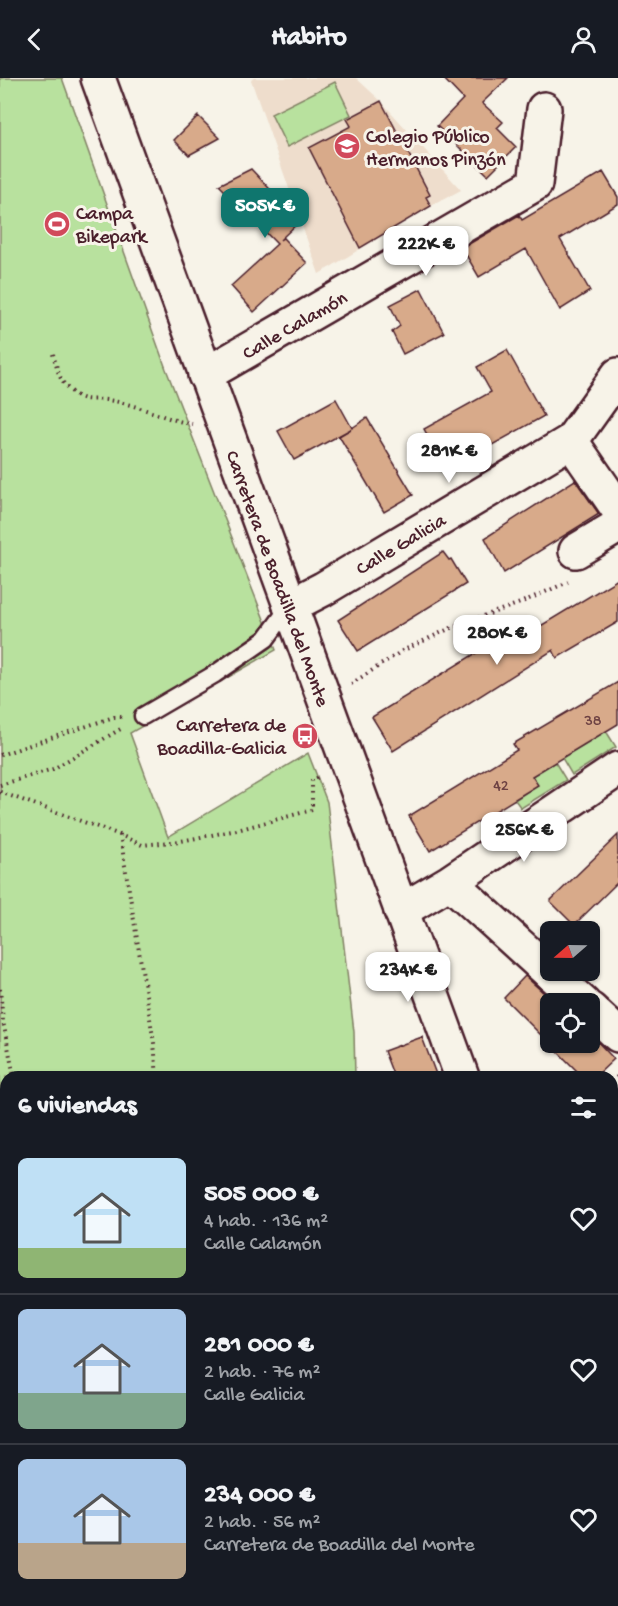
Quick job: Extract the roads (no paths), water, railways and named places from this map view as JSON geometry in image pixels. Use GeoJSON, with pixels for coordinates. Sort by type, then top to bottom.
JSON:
{"type":"FeatureCollection","features":[{"type":"Feature","properties":{"kind":"street","name":"Carretera de Boadilla del Monte"},"geometry":{"type":"LineString","coordinates":[[98,78],[460,1071]]}},
{"type":"Feature","properties":{"kind":"street","name":"Calle Calamón"},"geometry":{"type":"LineString","coordinates":[[205,375],[535,184],[544,109]]}},
{"type":"Feature","properties":{"kind":"street","name":"Calle Galicia"},"geometry":{"type":"LineString","coordinates":[[290,606],[323,589],[571,441],[618,375]]}},
{"type":"Feature","properties":{"kind":"street"},"geometry":{"type":"LineString","coordinates":[[571,441],[618,508]]}},
{"type":"Feature","properties":{"kind":"street"},"geometry":{"type":"LineString","coordinates":[[576,551],[618,526]]}},
{"type":"Feature","properties":{"kind":"street"},"geometry":{"type":"LineString","coordinates":[[401,912],[618,770]]}},
{"type":"Feature","properties":{"kind":"street"},"geometry":{"type":"LineString","coordinates":[[450,882],[572,993]]}},
{"type":"Feature","properties":{"kind":"street"},"geometry":{"type":"LineString","coordinates":[[600,1018],[618,1035]]}},
{"type":"Feature","properties":{"kind":"lane"},"geometry":{"type":"LineString","coordinates":[[143,716],[214,674],[266,639],[290,606]]}},
{"type":"Feature","properties":{"kind":"place","name":"Colegio Público Hermanos Pinzón"},"geometry":{"type":"Point","coordinates":[347,146]}},
{"type":"Feature","properties":{"kind":"place","name":"Campa Bikepark"},"geometry":{"type":"Point","coordinates":[57,224]}},
{"type":"Feature","properties":{"kind":"place","name":"Carretera de Boadilla-Galicia"},"geometry":{"type":"Point","coordinates":[305,736]}}]}
